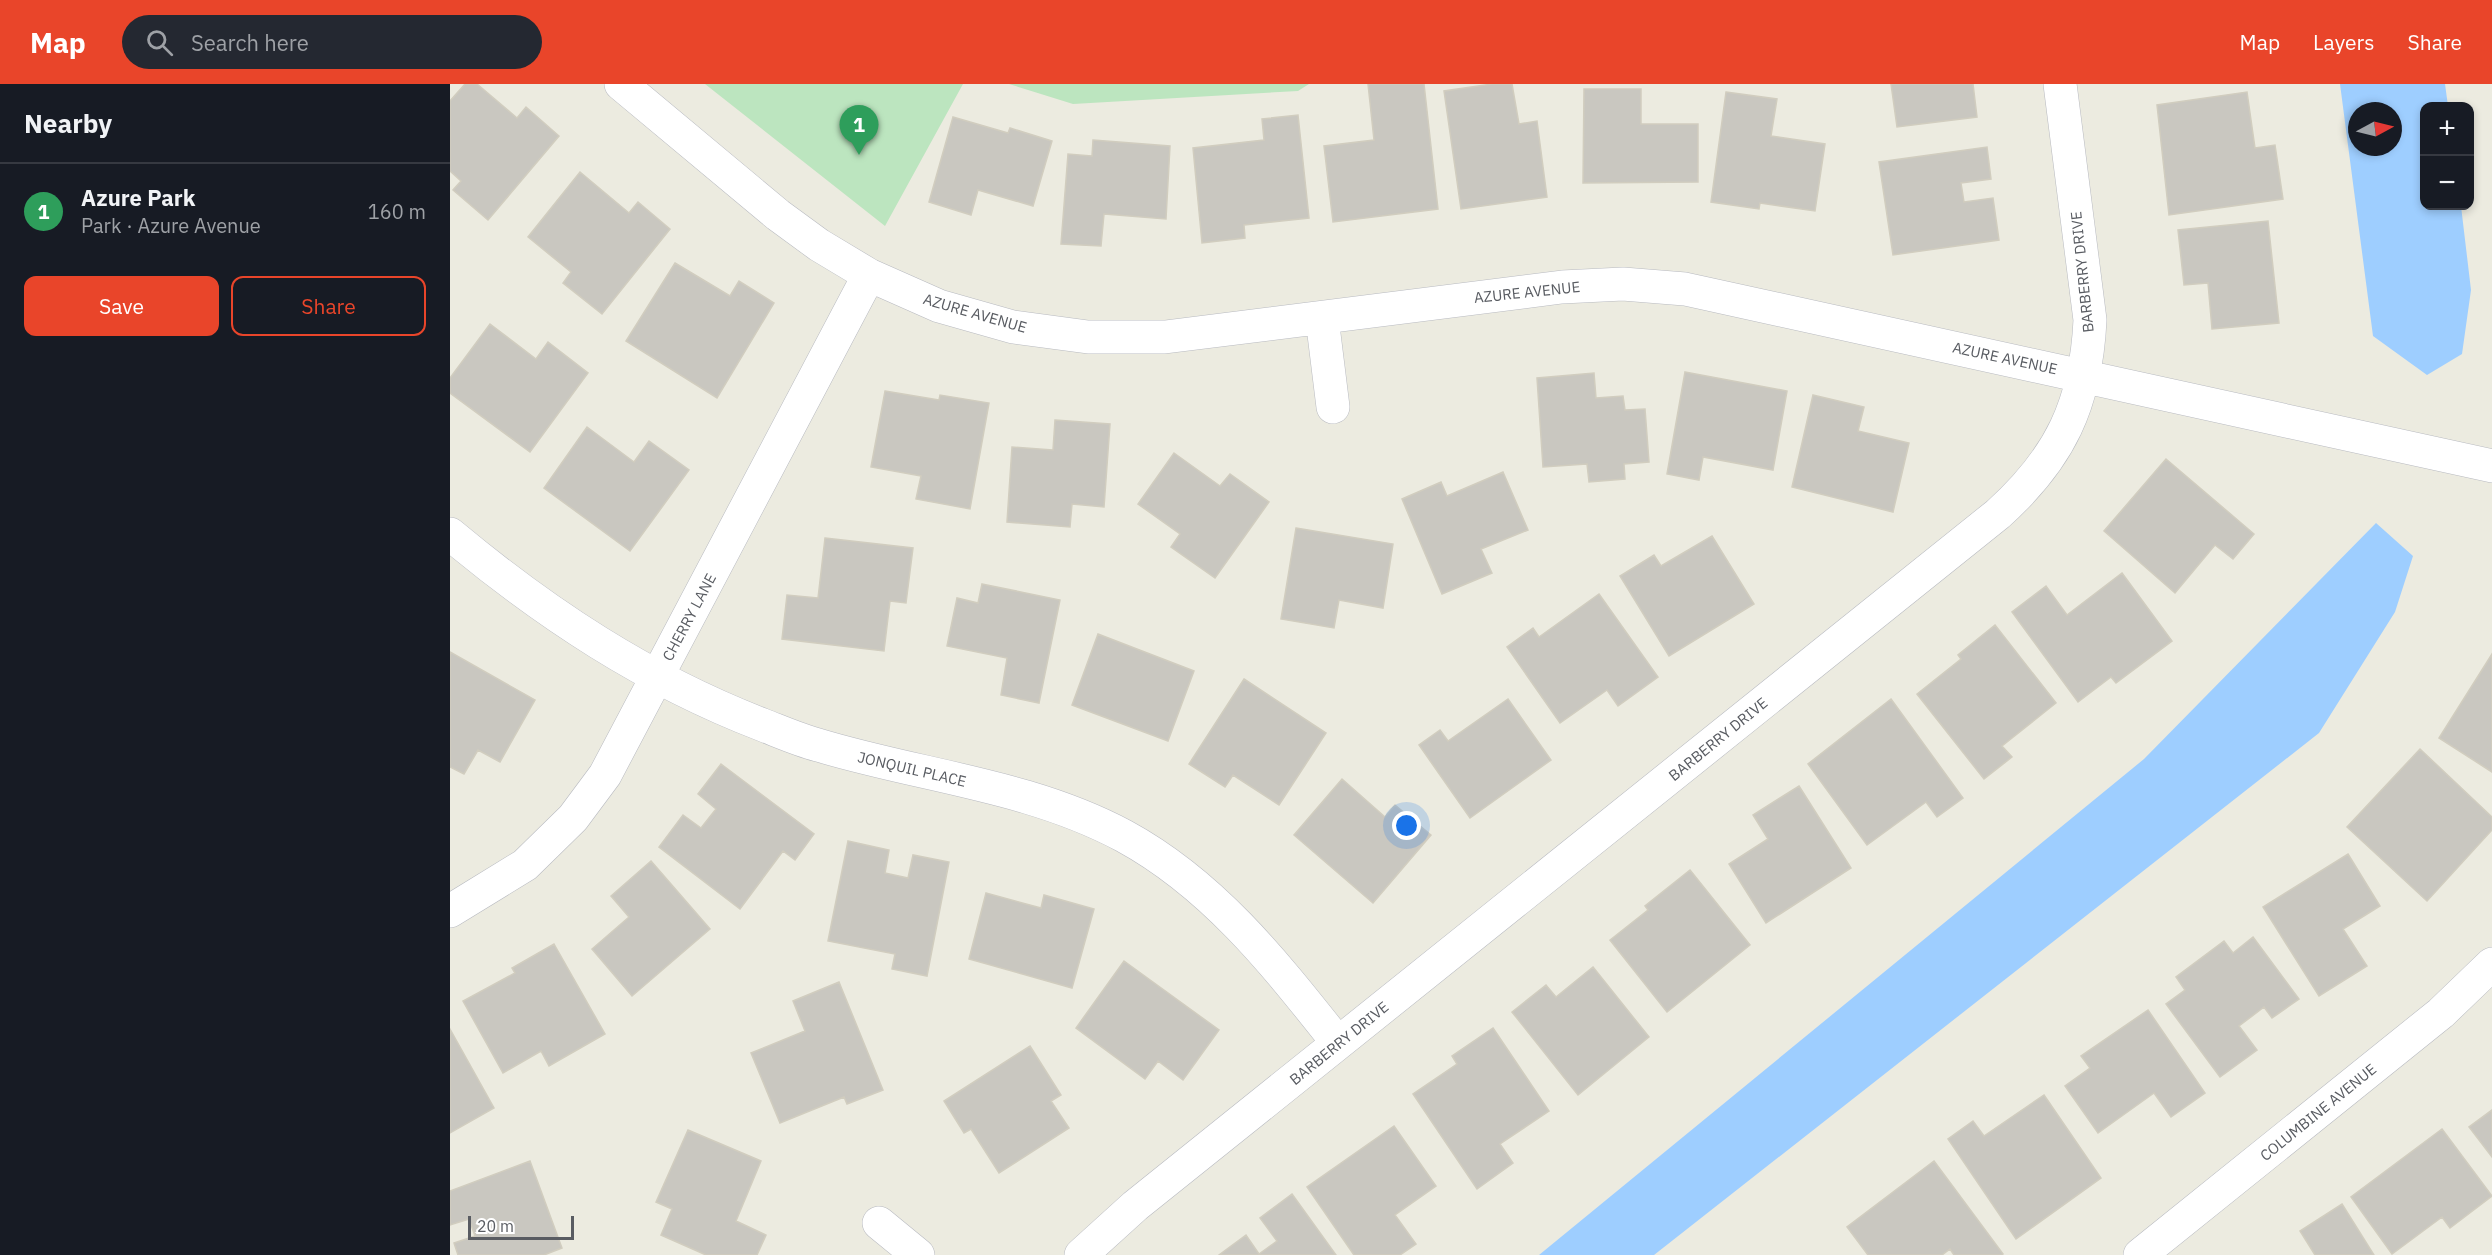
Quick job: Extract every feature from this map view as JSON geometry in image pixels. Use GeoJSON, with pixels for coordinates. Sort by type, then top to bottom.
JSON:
{"type":"FeatureCollection","features":[{"type":"Feature","properties":{"kind":"street","name":"AZURE AVENUE"},"geometry":{"type":"LineString","coordinates":[[621,84],[778,214],[819,245],[868,275],[939,306],[1012,327],[1088,337],[1165,337],[1562,287],[1623,284],[1685,289],[2492,466]]}},
{"type":"Feature","properties":{"kind":"street","name":"BARBERRY DRIVE"},"geometry":{"type":"LineString","coordinates":[[1081,1255],[1136,1206],[1998,514],[2038,474],[2054,451],[2078,400],[2084,376],[2090,320],[2060,84]]}},
{"type":"Feature","properties":{"kind":"street","name":"CHERRY LANE"},"geometry":{"type":"LineString","coordinates":[[450,911],[525,865],[573,818],[605,775],[868,275]]}},
{"type":"Feature","properties":{"kind":"street"},"geometry":{"type":"LineString","coordinates":[[1322,318],[1333,407]]}},
{"type":"Feature","properties":{"kind":"street","name":"JONQUIL PLACE"},"geometry":{"type":"LineString","coordinates":[[450,534],[504,579],[572,628],[657,677],[719,708],[815,745],[915,771],[1006,789],[1067,809],[1125,837],[1180,872],[1229,913],[1272,960],[1338,1043]]}},
{"type":"Feature","properties":{"kind":"street","name":"COLUMBINE AVENUE"},"geometry":{"type":"LineString","coordinates":[[2140,1255],[2441,1013],[2492,964]]}},
{"type":"Feature","properties":{"kind":"street"},"geometry":{"type":"LineString","coordinates":[[879,1223],[918,1255]]}},
{"type":"Feature","properties":{"kind":"green space"},"geometry":{"type":"Polygon","coordinates":[[[705,84],[963,84],[885,226],[705,84]]]}},
{"type":"Feature","properties":{"kind":"green space"},"geometry":{"type":"Polygon","coordinates":[[[1009,84],[1309,84],[1298,91],[1073,104],[1009,84]]]}},
{"type":"Feature","properties":{"kind":"water"},"geometry":{"type":"Polygon","coordinates":[[[2340,84],[2445,84],[2447,102],[2420,102],[2420,210],[2461,210],[2471,290],[2462,354],[2427,375],[2373,336],[2349,156],[2402,156],[2402,102],[2348,102],[2348,145],[2340,84]]]}},
{"type":"Feature","properties":{"kind":"water"},"geometry":{"type":"Polygon","coordinates":[[[2376,523],[2413,556],[2395,612],[2319,733],[1654,1255],[1539,1255],[2144,759],[2376,523]]]}},
{"type":"Feature","properties":{"kind":"building"},"geometry":{"type":"Polygon","coordinates":[[[465,84],[477,84],[517,118],[526,107],[559,136],[488,220],[453,190],[461,181],[450,171],[450,101],[465,84]]]}},
{"type":"Feature","properties":{"kind":"building"},"geometry":{"type":"Polygon","coordinates":[[[1368,84],[1424,84],[1438,209],[1333,222],[1324,146],[1374,140],[1368,84]]]}},
{"type":"Feature","properties":{"kind":"building"},"geometry":{"type":"Polygon","coordinates":[[[1492,84],[1512,84],[1519,124],[1537,121],[1547,197],[1461,209],[1444,91],[1492,84]]]}},
{"type":"Feature","properties":{"kind":"building"},"geometry":{"type":"Polygon","coordinates":[[[1891,84],[1973,84],[1977,117],[1897,127],[1891,84]]]}},
{"type":"Feature","properties":{"kind":"building"},"geometry":{"type":"Polygon","coordinates":[[[1584,89],[1641,89],[1641,124],[1698,124],[1698,182],[1583,183],[1584,89]]]}},
{"type":"Feature","properties":{"kind":"building"},"geometry":{"type":"Polygon","coordinates":[[[1726,92],[1777,99],[1771,136],[1825,144],[1815,211],[1760,203],[1759,209],[1711,202],[1726,92]]]}},
{"type":"Feature","properties":{"kind":"building"},"geometry":{"type":"Polygon","coordinates":[[[2247,92],[2255,148],[2275,145],[2283,199],[2169,215],[2157,105],[2247,92]]]}},
{"type":"Feature","properties":{"kind":"building"},"geometry":{"type":"Polygon","coordinates":[[[1298,115],[1309,218],[1244,225],[1245,238],[1202,243],[1193,148],[1264,140],[1262,119],[1298,115]]]}},
{"type":"Feature","properties":{"kind":"building"},"geometry":{"type":"Polygon","coordinates":[[[953,117],[1008,133],[1010,128],[1052,141],[1033,206],[978,190],[971,215],[929,202],[953,117]]]}},
{"type":"Feature","properties":{"kind":"building"},"geometry":{"type":"Polygon","coordinates":[[[1093,140],[1170,146],[1166,219],[1104,214],[1101,246],[1061,244],[1068,154],[1092,156],[1093,140]]]}},
{"type":"Feature","properties":{"kind":"building"},"geometry":{"type":"Polygon","coordinates":[[[1987,147],[1991,179],[1961,183],[1964,202],[1993,198],[1999,240],[1893,255],[1879,162],[1987,147]]]}},
{"type":"Feature","properties":{"kind":"building"},"geometry":{"type":"Polygon","coordinates":[[[580,172],[629,213],[638,202],[670,229],[602,314],[563,283],[571,272],[528,237],[580,172]]]}},
{"type":"Feature","properties":{"kind":"building"},"geometry":{"type":"Polygon","coordinates":[[[2268,221],[2279,323],[2212,329],[2208,283],[2184,285],[2178,230],[2268,221]]]}},
{"type":"Feature","properties":{"kind":"building"},"geometry":{"type":"Polygon","coordinates":[[[675,263],[730,296],[739,281],[774,303],[717,398],[626,341],[675,263]]]}},
{"type":"Feature","properties":{"kind":"building"},"geometry":{"type":"Polygon","coordinates":[[[490,324],[536,359],[548,342],[588,373],[530,452],[450,393],[450,378],[490,324]]]}},
{"type":"Feature","properties":{"kind":"building"},"geometry":{"type":"Polygon","coordinates":[[[1685,372],[1787,391],[1773,470],[1703,457],[1699,480],[1667,474],[1685,372]]]}},
{"type":"Feature","properties":{"kind":"building"},"geometry":{"type":"Polygon","coordinates":[[[1594,373],[1596,398],[1623,396],[1625,410],[1645,409],[1649,462],[1624,464],[1625,479],[1589,482],[1587,464],[1543,467],[1537,378],[1594,373]]]}},
{"type":"Feature","properties":{"kind":"building"},"geometry":{"type":"Polygon","coordinates":[[[885,391],[939,400],[940,395],[989,403],[970,509],[916,499],[921,476],[871,467],[885,391]]]}},
{"type":"Feature","properties":{"kind":"building"},"geometry":{"type":"Polygon","coordinates":[[[1813,395],[1864,407],[1858,431],[1909,443],[1893,512],[1792,487],[1813,395]]]}},
{"type":"Feature","properties":{"kind":"building"},"geometry":{"type":"Polygon","coordinates":[[[1055,420],[1110,424],[1104,507],[1072,504],[1070,527],[1007,522],[1012,447],[1053,450],[1055,420]]]}},
{"type":"Feature","properties":{"kind":"building"},"geometry":{"type":"Polygon","coordinates":[[[587,427],[634,462],[649,441],[689,470],[630,551],[544,488],[587,427]]]}},
{"type":"Feature","properties":{"kind":"building"},"geometry":{"type":"Polygon","coordinates":[[[1174,453],[1220,486],[1230,474],[1269,502],[1215,578],[1171,547],[1180,534],[1138,504],[1174,453]]]}},
{"type":"Feature","properties":{"kind":"building"},"geometry":{"type":"Polygon","coordinates":[[[2166,459],[2254,534],[2233,559],[2215,545],[2175,593],[2104,531],[2166,459]]]}},
{"type":"Feature","properties":{"kind":"building"},"geometry":{"type":"Polygon","coordinates":[[[1503,472],[1528,530],[1481,549],[1492,573],[1442,594],[1402,499],[1441,482],[1447,496],[1503,472]]]}},
{"type":"Feature","properties":{"kind":"building"},"geometry":{"type":"Polygon","coordinates":[[[1296,528],[1393,544],[1383,608],[1339,600],[1334,628],[1281,619],[1296,528]]]}},
{"type":"Feature","properties":{"kind":"building"},"geometry":{"type":"Polygon","coordinates":[[[1712,536],[1754,604],[1669,656],[1620,576],[1654,555],[1661,566],[1712,536]]]}},
{"type":"Feature","properties":{"kind":"building"},"geometry":{"type":"Polygon","coordinates":[[[825,538],[913,548],[906,603],[890,601],[884,651],[782,639],[787,595],[818,598],[825,538]]]}},
{"type":"Feature","properties":{"kind":"building"},"geometry":{"type":"Polygon","coordinates":[[[2122,573],[2172,641],[2116,683],[2111,677],[2078,702],[2012,612],[2046,586],[2067,615],[2122,573]]]}},
{"type":"Feature","properties":{"kind":"building"},"geometry":{"type":"Polygon","coordinates":[[[982,584],[1060,600],[1039,703],[1001,695],[1007,658],[947,646],[957,598],[978,603],[982,584]]]}},
{"type":"Feature","properties":{"kind":"building"},"geometry":{"type":"Polygon","coordinates":[[[1599,594],[1658,677],[1618,706],[1607,690],[1560,723],[1507,647],[1533,628],[1539,637],[1599,594]]]}},
{"type":"Feature","properties":{"kind":"building"},"geometry":{"type":"Polygon","coordinates":[[[1995,625],[2056,703],[2002,746],[2012,757],[1984,779],[1917,694],[1961,659],[1958,655],[1995,625]]]}},
{"type":"Feature","properties":{"kind":"building"},"geometry":{"type":"Polygon","coordinates":[[[1098,634],[1194,671],[1168,741],[1072,705],[1098,634]]]}},
{"type":"Feature","properties":{"kind":"building"},"geometry":{"type":"Polygon","coordinates":[[[450,652],[535,700],[500,762],[478,750],[464,774],[450,767],[450,652]]]}},
{"type":"Feature","properties":{"kind":"building"},"geometry":{"type":"Polygon","coordinates":[[[2492,654],[2492,772],[2439,738],[2492,654]]]}},
{"type":"Feature","properties":{"kind":"building"},"geometry":{"type":"Polygon","coordinates":[[[1244,679],[1326,733],[1279,805],[1233,775],[1225,787],[1189,764],[1244,679]]]}},
{"type":"Feature","properties":{"kind":"building"},"geometry":{"type":"Polygon","coordinates":[[[1508,699],[1551,760],[1470,818],[1419,745],[1440,730],[1448,741],[1508,699]]]}},
{"type":"Feature","properties":{"kind":"building"},"geometry":{"type":"Polygon","coordinates":[[[1891,699],[1963,798],[1937,817],[1926,802],[1867,845],[1808,764],[1891,699]]]}},
{"type":"Feature","properties":{"kind":"building"},"geometry":{"type":"Polygon","coordinates":[[[2420,749],[2492,817],[2492,830],[2427,901],[2347,827],[2420,749]]]}},
{"type":"Feature","properties":{"kind":"building"},"geometry":{"type":"Polygon","coordinates":[[[721,764],[814,834],[795,860],[783,851],[740,909],[659,847],[683,815],[701,828],[716,809],[698,794],[721,764]]]}},
{"type":"Feature","properties":{"kind":"building"},"geometry":{"type":"Polygon","coordinates":[[[1342,779],[1385,817],[1395,805],[1431,835],[1373,903],[1294,835],[1342,779]]]}},
{"type":"Feature","properties":{"kind":"building"},"geometry":{"type":"Polygon","coordinates":[[[1799,786],[1851,868],[1766,923],[1729,864],[1768,839],[1753,815],[1799,786]]]}},
{"type":"Feature","properties":{"kind":"building"},"geometry":{"type":"Polygon","coordinates":[[[848,841],[889,850],[885,873],[908,878],[913,855],[949,862],[927,976],[892,969],[895,954],[828,941],[848,841]]]}},
{"type":"Feature","properties":{"kind":"building"},"geometry":{"type":"Polygon","coordinates":[[[2348,854],[2380,906],[2343,929],[2367,966],[2319,996],[2263,907],[2348,854]]]}},
{"type":"Feature","properties":{"kind":"building"},"geometry":{"type":"Polygon","coordinates":[[[651,861],[710,929],[632,996],[592,949],[629,917],[611,896],[651,861]]]}},
{"type":"Feature","properties":{"kind":"building"},"geometry":{"type":"Polygon","coordinates":[[[1690,870],[1750,945],[1667,1012],[1610,940],[1648,910],[1645,906],[1690,870]]]}},
{"type":"Feature","properties":{"kind":"building"},"geometry":{"type":"Polygon","coordinates":[[[986,893],[1041,908],[1044,895],[1094,909],[1072,988],[969,959],[986,893]]]}},
{"type":"Feature","properties":{"kind":"building"},"geometry":{"type":"Polygon","coordinates":[[[2253,937],[2299,999],[2272,1018],[2264,1007],[2239,1026],[2257,1050],[2220,1077],[2166,1004],[2185,990],[2176,977],[2224,941],[2233,953],[2253,937]]]}},
{"type":"Feature","properties":{"kind":"building"},"geometry":{"type":"Polygon","coordinates":[[[554,944],[605,1034],[549,1066],[541,1051],[503,1073],[463,1001],[515,973],[512,968],[554,944]]]}},
{"type":"Feature","properties":{"kind":"building"},"geometry":{"type":"Polygon","coordinates":[[[1124,961],[1219,1030],[1183,1080],[1158,1061],[1145,1079],[1076,1028],[1124,961]]]}},
{"type":"Feature","properties":{"kind":"building"},"geometry":{"type":"Polygon","coordinates":[[[1593,967],[1649,1037],[1578,1095],[1512,1012],[1546,985],[1556,997],[1593,967]]]}},
{"type":"Feature","properties":{"kind":"building"},"geometry":{"type":"Polygon","coordinates":[[[839,982],[883,1090],[847,1104],[844,1097],[780,1123],[751,1053],[805,1031],[793,1001],[839,982]]]}},
{"type":"Feature","properties":{"kind":"building"},"geometry":{"type":"Polygon","coordinates":[[[2148,1010],[2205,1093],[2171,1117],[2154,1093],[2098,1133],[2065,1086],[2090,1068],[2081,1056],[2148,1010]]]}},
{"type":"Feature","properties":{"kind":"building"},"geometry":{"type":"Polygon","coordinates":[[[1493,1028],[1549,1111],[1500,1144],[1513,1163],[1477,1189],[1413,1094],[1457,1064],[1452,1056],[1493,1028]]]}},
{"type":"Feature","properties":{"kind":"building"},"geometry":{"type":"Polygon","coordinates":[[[450,1029],[494,1108],[450,1133],[450,1029]]]}},
{"type":"Feature","properties":{"kind":"building"},"geometry":{"type":"Polygon","coordinates":[[[1030,1046],[1061,1095],[1051,1101],[1069,1128],[999,1173],[971,1129],[964,1133],[944,1101],[1030,1046]]]}},
{"type":"Feature","properties":{"kind":"building"},"geometry":{"type":"Polygon","coordinates":[[[2044,1095],[2101,1178],[2016,1239],[1948,1139],[1973,1121],[1984,1136],[2044,1095]]]}},
{"type":"Feature","properties":{"kind":"building"},"geometry":{"type":"Polygon","coordinates":[[[2492,1110],[2492,1157],[2469,1127],[2492,1110]]]}},
{"type":"Feature","properties":{"kind":"building"},"geometry":{"type":"Polygon","coordinates":[[[1394,1126],[1436,1186],[1395,1215],[1416,1244],[1400,1255],[1354,1255],[1307,1187],[1394,1126]]]}},
{"type":"Feature","properties":{"kind":"building"},"geometry":{"type":"Polygon","coordinates":[[[2442,1129],[2492,1196],[2450,1228],[2442,1217],[2392,1254],[2351,1197],[2442,1129]]]}},
{"type":"Feature","properties":{"kind":"building"},"geometry":{"type":"Polygon","coordinates":[[[688,1130],[761,1161],[736,1221],[766,1235],[757,1255],[706,1255],[661,1235],[672,1209],[656,1202],[688,1130]]]}},
{"type":"Feature","properties":{"kind":"building"},"geometry":{"type":"Polygon","coordinates":[[[530,1161],[562,1248],[544,1255],[458,1255],[454,1243],[475,1236],[469,1219],[450,1225],[450,1191],[530,1161]]]}},
{"type":"Feature","properties":{"kind":"building"},"geometry":{"type":"Polygon","coordinates":[[[1934,1161],[2002,1255],[1954,1255],[1950,1249],[1942,1255],[1868,1255],[1847,1227],[1934,1161]]]}},
{"type":"Feature","properties":{"kind":"building"},"geometry":{"type":"Polygon","coordinates":[[[1292,1194],[1336,1255],[1219,1255],[1246,1235],[1259,1254],[1277,1241],[1260,1218],[1292,1194]]]}},
{"type":"Feature","properties":{"kind":"building"},"geometry":{"type":"Polygon","coordinates":[[[2342,1204],[2374,1255],[2315,1255],[2300,1231],[2342,1204]]]}},
{"type":"Feature","properties":{"kind":"place","name":"Azure Park"},"geometry":{"type":"Point","coordinates":[859,155]}}]}
